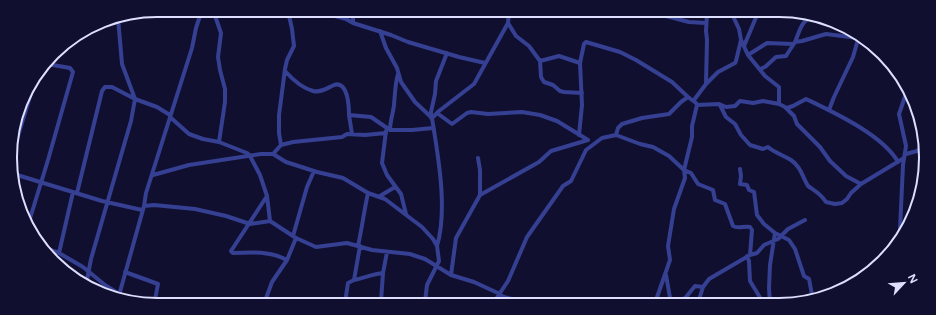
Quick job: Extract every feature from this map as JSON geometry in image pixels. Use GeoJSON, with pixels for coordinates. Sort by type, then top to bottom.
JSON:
{"type":"FeatureCollection","features":[{"type":"Feature","properties":{"kind":"street"},"geometry":{"type":"LineString","coordinates":[[119,293],[146,193],[192,48],[200,17]]}},
{"type":"Feature","properties":{"kind":"street"},"geometry":{"type":"LineString","coordinates":[[215,17],[221,33],[218,57],[225,90],[225,102],[219,142]]}},
{"type":"Feature","properties":{"kind":"street"},"geometry":{"type":"LineString","coordinates":[[281,145],[278,123],[285,72],[294,46],[289,17]]}},
{"type":"Feature","properties":{"kind":"street"},"geometry":{"type":"LineString","coordinates":[[339,17],[408,42],[485,63]]}},
{"type":"Feature","properties":{"kind":"street"},"geometry":{"type":"LineString","coordinates":[[353,17],[353,23]]}},
{"type":"Feature","properties":{"kind":"street"},"geometry":{"type":"LineString","coordinates":[[432,118],[474,84],[508,23],[509,17]]}},
{"type":"Feature","properties":{"kind":"street"},"geometry":{"type":"LineString","coordinates":[[670,17],[689,22],[706,23]]}},
{"type":"Feature","properties":{"kind":"street"},"geometry":{"type":"LineString","coordinates":[[706,84],[707,17]]}},
{"type":"Feature","properties":{"kind":"street"},"geometry":{"type":"LineString","coordinates":[[694,100],[706,84],[720,70],[735,64],[740,40],[739,29],[733,17]]}},
{"type":"Feature","properties":{"kind":"street"},"geometry":{"type":"LineString","coordinates":[[744,46],[756,17]]}},
{"type":"Feature","properties":{"kind":"street"},"geometry":{"type":"LineString","coordinates":[[760,69],[765,67],[776,57],[785,56],[794,43],[800,25],[806,20]]}},
{"type":"Feature","properties":{"kind":"street"},"geometry":{"type":"LineString","coordinates":[[87,279],[129,129],[135,99],[122,64],[118,23]]}},
{"type":"Feature","properties":{"kind":"street"},"geometry":{"type":"LineString","coordinates":[[508,23],[520,41],[529,46],[540,61],[541,77],[544,82],[553,85],[560,91],[582,93]]}},
{"type":"Feature","properties":{"kind":"street"},"geometry":{"type":"LineString","coordinates":[[380,31],[386,48],[397,68],[401,82],[415,102],[432,118]]}},
{"type":"Feature","properties":{"kind":"street"},"geometry":{"type":"LineString","coordinates":[[748,55],[767,44],[794,43],[826,34],[849,36]]}},
{"type":"Feature","properties":{"kind":"street"},"geometry":{"type":"LineString","coordinates":[[740,40],[748,55],[779,87],[779,104]]}},
{"type":"Feature","properties":{"kind":"street"},"geometry":{"type":"LineString","coordinates":[[829,110],[853,57],[857,41]]}},
{"type":"Feature","properties":{"kind":"street"},"geometry":{"type":"LineString","coordinates":[[579,135],[582,93],[580,63],[584,44],[588,42],[620,52],[636,60],[674,84],[688,97],[694,100],[697,105],[692,126],[692,137],[684,170],[685,178],[674,209],[668,246],[670,260],[657,298]]}},
{"type":"Feature","properties":{"kind":"street"},"geometry":{"type":"LineString","coordinates":[[425,298],[427,285],[438,265],[439,259],[437,246],[440,236],[442,201],[430,112],[435,94],[436,81],[447,53]]}},
{"type":"Feature","properties":{"kind":"street"},"geometry":{"type":"LineString","coordinates":[[540,61],[559,56],[580,63]]}},
{"type":"Feature","properties":{"kind":"street"},"geometry":{"type":"LineString","coordinates":[[30,218],[73,72],[70,68],[52,65]]}},
{"type":"Feature","properties":{"kind":"street"},"geometry":{"type":"LineString","coordinates":[[285,72],[294,81],[314,92],[325,90],[335,85],[340,86],[345,90],[352,134]]}},
{"type":"Feature","properties":{"kind":"street"},"geometry":{"type":"LineString","coordinates":[[398,74],[395,84],[394,106],[382,163],[384,169],[401,196],[406,214]]}},
{"type":"Feature","properties":{"kind":"street"},"geometry":{"type":"LineString","coordinates":[[59,254],[103,88],[107,86],[157,107],[170,116],[188,134],[219,142],[250,156],[260,175],[267,196],[270,221]]}},
{"type":"Feature","properties":{"kind":"street"},"geometry":{"type":"LineString","coordinates":[[900,228],[906,146],[899,114],[905,96]]}},
{"type":"Feature","properties":{"kind":"street"},"geometry":{"type":"LineString","coordinates":[[616,135],[618,128],[622,124],[642,118],[669,114],[688,97]]}},
{"type":"Feature","properties":{"kind":"street"},"geometry":{"type":"LineString","coordinates":[[19,134],[30,99]]}},
{"type":"Feature","properties":{"kind":"street"},"geometry":{"type":"LineString","coordinates":[[787,108],[806,99],[829,110],[871,134],[892,153],[898,162]]}},
{"type":"Feature","properties":{"kind":"street"},"geometry":{"type":"LineString","coordinates":[[697,105],[720,105],[726,107],[735,106],[742,101],[753,103],[763,101],[779,104],[787,108],[794,116],[798,125],[820,147],[830,161],[846,176],[861,184]]}},
{"type":"Feature","properties":{"kind":"street"},"geometry":{"type":"LineString","coordinates":[[720,105],[726,117],[735,124],[741,135],[750,145],[763,149],[768,148],[775,153],[790,159],[802,172],[808,186],[814,189],[826,202],[835,204],[842,203],[861,184],[919,149]]}},
{"type":"Feature","properties":{"kind":"street"},"geometry":{"type":"LineString","coordinates":[[437,113],[452,124],[467,113],[471,112],[488,114],[522,112],[532,113],[557,121],[594,143]]}},
{"type":"Feature","properties":{"kind":"street"},"geometry":{"type":"LineString","coordinates":[[349,115],[371,117],[388,130]]}},
{"type":"Feature","properties":{"kind":"street"},"geometry":{"type":"LineString","coordinates":[[273,154],[281,145],[293,142],[342,137],[347,134],[365,135],[388,130],[433,128]]}},
{"type":"Feature","properties":{"kind":"street"},"geometry":{"type":"LineString","coordinates":[[499,298],[501,296],[527,238],[562,186],[571,181],[583,153],[594,143],[604,137],[616,135],[653,147],[669,156],[684,170],[691,173],[698,184],[713,190],[716,200],[724,203],[733,226],[751,228],[748,256],[750,281],[760,298]]}},
{"type":"Feature","properties":{"kind":"street"},"geometry":{"type":"LineString","coordinates":[[480,195],[539,162],[551,151],[588,140]]}},
{"type":"Feature","properties":{"kind":"street"},"geometry":{"type":"LineString","coordinates":[[152,175],[189,165],[261,154],[273,154],[286,162],[343,178],[368,193],[380,196],[406,214],[426,231],[437,246]]}},
{"type":"Feature","properties":{"kind":"street"},"geometry":{"type":"LineString","coordinates":[[451,275],[456,238],[480,195],[480,170],[478,158]]}},
{"type":"Feature","properties":{"kind":"street"},"geometry":{"type":"LineString","coordinates":[[740,169],[740,184],[747,185],[749,190],[754,192],[757,215],[764,224],[775,233],[789,240],[795,247],[804,276],[809,279],[812,294]]}},
{"type":"Feature","properties":{"kind":"street"},"geometry":{"type":"LineString","coordinates":[[266,298],[274,277],[287,260],[307,187],[314,171]]}},
{"type":"Feature","properties":{"kind":"street"},"geometry":{"type":"LineString","coordinates":[[18,175],[108,202],[143,208],[154,205],[195,208],[250,224],[270,221],[294,237],[316,247],[345,242],[387,252],[413,255],[438,265],[451,275],[474,282],[501,296],[509,298]]}},
{"type":"Feature","properties":{"kind":"street"},"geometry":{"type":"LineString","coordinates":[[380,196],[395,187]]}},
{"type":"Feature","properties":{"kind":"street"},"geometry":{"type":"LineString","coordinates":[[354,280],[363,224],[363,211],[368,193]]}},
{"type":"Feature","properties":{"kind":"street"},"geometry":{"type":"LineString","coordinates":[[267,196],[250,224],[232,249],[232,252],[273,254],[287,260]]}},
{"type":"Feature","properties":{"kind":"street"},"geometry":{"type":"LineString","coordinates":[[700,298],[703,287],[709,279],[748,256],[757,253],[763,246],[774,241],[782,236],[788,229],[805,220]]}},
{"type":"Feature","properties":{"kind":"street"},"geometry":{"type":"LineString","coordinates":[[770,298],[770,265],[775,233]]}},
{"type":"Feature","properties":{"kind":"street"},"geometry":{"type":"LineString","coordinates":[[53,252],[83,267],[116,292]]}},
{"type":"Feature","properties":{"kind":"street"},"geometry":{"type":"LineString","coordinates":[[381,298],[383,273],[387,252]]}},
{"type":"Feature","properties":{"kind":"street"},"geometry":{"type":"LineString","coordinates":[[125,272],[158,284],[155,298]]}},
{"type":"Feature","properties":{"kind":"street"},"geometry":{"type":"LineString","coordinates":[[346,298],[348,283],[374,274],[383,273]]}},
{"type":"Feature","properties":{"kind":"street"},"geometry":{"type":"LineString","coordinates":[[666,275],[670,298]]}},
{"type":"Feature","properties":{"kind":"street"},"geometry":{"type":"LineString","coordinates":[[685,298],[695,286],[703,287]]}}]}
